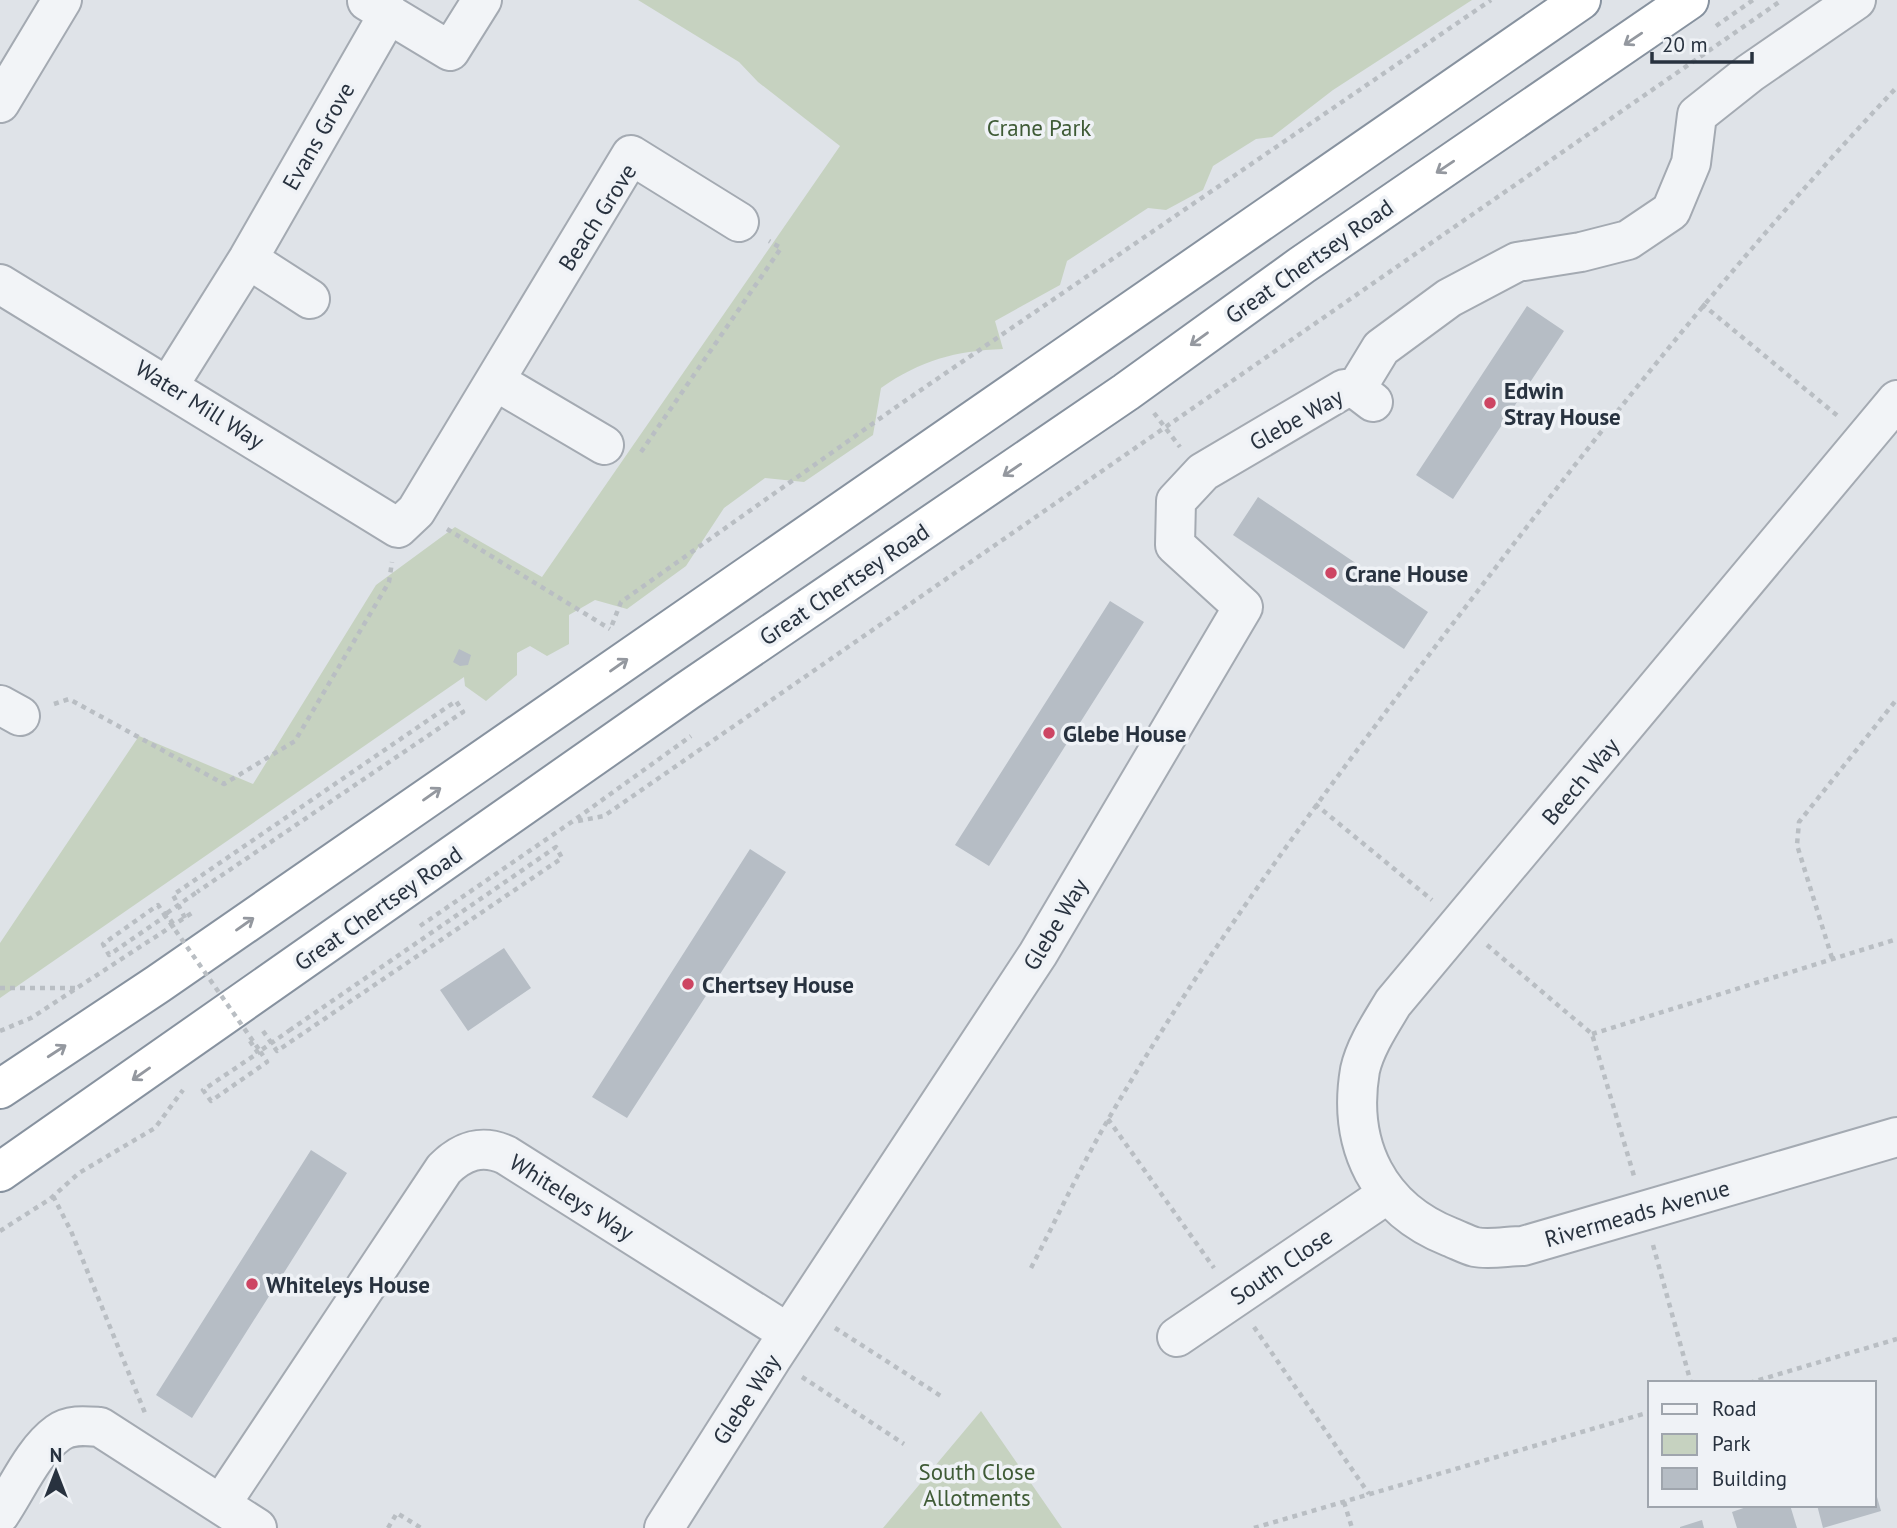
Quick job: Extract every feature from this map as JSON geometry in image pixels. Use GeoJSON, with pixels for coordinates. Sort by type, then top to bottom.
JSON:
{"type":"FeatureCollection","features":[{"type":"Feature","properties":{"kind":"highway"},"geometry":{"type":"LineString","coordinates":[[0,1089],[158,985],[1581,0]]}},
{"type":"Feature","properties":{"kind":"highway","name":"Great Chertsey Road"},"geometry":{"type":"LineString","coordinates":[[0,1172],[675,699],[1126,392],[1302,265],[1689,0]]}},
{"type":"Feature","properties":{"kind":"street"},"geometry":{"type":"LineString","coordinates":[[0,103],[62,0]]}},
{"type":"Feature","properties":{"kind":"street"},"geometry":{"type":"LineString","coordinates":[[377,6],[450,51],[482,0]]}},
{"type":"Feature","properties":{"kind":"street","name":"Glebe Way"},"geometry":{"type":"LineString","coordinates":[[664,1528],[788,1333],[1038,954],[1242,607],[1175,545],[1176,500],[1203,472],[1344,389],[1365,396],[1381,348],[1449,298],[1517,262],[1581,252],[1628,240],[1671,211],[1690,163],[1697,114],[1750,73],[1856,0]]}},
{"type":"Feature","properties":{"kind":"street","name":"Evans Grove"},"geometry":{"type":"LineString","coordinates":[[169,385],[248,259],[377,6]]}},
{"type":"Feature","properties":{"kind":"street","name":"Beach Grove"},"geometry":{"type":"LineString","coordinates":[[407,519],[497,382],[631,155],[738,222]]}},
{"type":"Feature","properties":{"kind":"street"},"geometry":{"type":"LineString","coordinates":[[248,259],[310,299]]}},
{"type":"Feature","properties":{"kind":"street","name":"Water Mill Way"},"geometry":{"type":"LineString","coordinates":[[0,284],[169,385],[407,519]]}},
{"type":"Feature","properties":{"kind":"street"},"geometry":{"type":"LineString","coordinates":[[497,382],[604,445]]}},
{"type":"Feature","properties":{"kind":"street","name":"Beech Way"},"geometry":{"type":"LineString","coordinates":[[1386,1195],[1367,1159],[1358,1115],[1360,1069],[1376,1032],[1393,1003],[1897,400]]}},
{"type":"Feature","properties":{"kind":"street","name":"Rivermeads Avenue"},"geometry":{"type":"LineString","coordinates":[[1386,1195],[1428,1228],[1475,1247],[1523,1246],[1897,1137]]}},
{"type":"Feature","properties":{"kind":"street","name":"Whiteleys Way"},"geometry":{"type":"LineString","coordinates":[[221,1504],[444,1169],[458,1155],[492,1149],[506,1155],[788,1333]]}},
{"type":"Feature","properties":{"kind":"street","name":"South Close"},"geometry":{"type":"LineString","coordinates":[[1177,1337],[1386,1195]]}},
{"type":"Feature","properties":{"kind":"street"},"geometry":{"type":"LineString","coordinates":[[0,1514],[46,1445],[59,1431],[80,1425],[100,1427],[257,1528]]}},
{"type":"Feature","properties":{"kind":"path"},"geometry":{"type":"LineString","coordinates":[[10,710],[69,699],[224,784],[295,741],[389,582],[407,519],[610,629],[621,602],[899,405],[1491,0]]}},
{"type":"Feature","properties":{"kind":"path"},"geometry":{"type":"LineString","coordinates":[[417,928],[573,821],[604,816],[1782,0]]}},
{"type":"Feature","properties":{"kind":"path"},"geometry":{"type":"LineString","coordinates":[[1031,1268],[1108,1119],[1315,804],[1595,437],[1702,304],[1897,87]]}},
{"type":"Feature","properties":{"kind":"path"},"geometry":{"type":"LineString","coordinates":[[604,445],[632,464],[781,248],[738,222]]}},
{"type":"Feature","properties":{"kind":"path"},"geometry":{"type":"LineString","coordinates":[[1702,304],[1814,397]]}},
{"type":"Feature","properties":{"kind":"path"},"geometry":{"type":"LineString","coordinates":[[1832,958],[1797,845],[1799,822],[1897,699]]}},
{"type":"Feature","properties":{"kind":"path"},"geometry":{"type":"LineString","coordinates":[[164,914],[463,712],[456,701],[173,895],[185,918]]}},
{"type":"Feature","properties":{"kind":"path"},"geometry":{"type":"LineString","coordinates":[[1315,804],[1592,1034],[1690,1381]]}},
{"type":"Feature","properties":{"kind":"path"},"geometry":{"type":"LineString","coordinates":[[260,1051],[556,847],[562,858],[277,1051],[263,1030]]}},
{"type":"Feature","properties":{"kind":"path"},"geometry":{"type":"LineString","coordinates":[[174,925],[166,915],[157,921],[110,955],[103,944],[158,905],[164,914],[260,1051],[267,1062],[211,1101],[203,1090],[258,1052],[250,1040]]}},
{"type":"Feature","properties":{"kind":"path"},"geometry":{"type":"LineString","coordinates":[[1592,1034],[1897,939]]}},
{"type":"Feature","properties":{"kind":"path"},"geometry":{"type":"LineString","coordinates":[[0,988],[76,988]]}},
{"type":"Feature","properties":{"kind":"path"},"geometry":{"type":"LineString","coordinates":[[239,1047],[274,1023]]}},
{"type":"Feature","properties":{"kind":"path"},"geometry":{"type":"LineString","coordinates":[[0,1231],[53,1196],[79,1173],[155,1128],[188,1082]]}},
{"type":"Feature","properties":{"kind":"path"},"geometry":{"type":"LineString","coordinates":[[1108,1119],[1369,1494]]}},
{"type":"Feature","properties":{"kind":"path"},"geometry":{"type":"LineString","coordinates":[[53,1196],[71,1231],[152,1430],[140,1451]]}},
{"type":"Feature","properties":{"kind":"path"},"geometry":{"type":"LineString","coordinates":[[788,1333],[944,1398]]}},
{"type":"Feature","properties":{"kind":"path"},"geometry":{"type":"LineString","coordinates":[[788,1333],[904,1444]]}},
{"type":"Feature","properties":{"kind":"path"},"geometry":{"type":"LineString","coordinates":[[1756,1381],[1897,1339]]}},
{"type":"Feature","properties":{"kind":"path"},"geometry":{"type":"LineString","coordinates":[[1254,1528],[1648,1413]]}},
{"type":"Feature","properties":{"kind":"path"},"geometry":{"type":"LineString","coordinates":[[1344,1502],[1352,1528]]}},
{"type":"Feature","properties":{"kind":"path"},"geometry":{"type":"LineString","coordinates":[[388,1528],[397,1513],[421,1528]]}},
{"type":"Feature","properties":{"kind":"green space","name":"Crane Park"},"geometry":{"type":"Polygon","coordinates":[[[638,0],[1472,0],[1333,90],[1272,137],[1256,139],[1213,166],[1203,190],[1166,210],[1148,208],[1067,261],[1060,285],[995,321],[1003,349],[969,352],[939,359],[910,370],[881,388],[873,435],[804,482],[765,478],[724,508],[686,566],[627,609],[595,600],[569,615],[569,644],[547,656],[530,646],[517,653],[517,675],[486,701],[465,686],[464,677],[0,998],[0,943],[139,736],[253,784],[376,585],[455,527],[542,577],[840,146],[758,82],[739,62],[638,0]]]}},
{"type":"Feature","properties":{"kind":"green space","name":"South Close Allotments"},"geometry":{"type":"Polygon","coordinates":[[[981,1411],[1062,1528],[883,1528],[981,1411]]]}},
{"type":"Feature","properties":{"kind":"building","name":"Edwin Stray House"},"geometry":{"type":"Polygon","coordinates":[[[1527,306],[1564,331],[1453,499],[1416,475],[1527,306]]]}},
{"type":"Feature","properties":{"kind":"building","name":"Crane House"},"geometry":{"type":"Polygon","coordinates":[[[1258,497],[1428,612],[1404,649],[1233,535],[1258,497]]]}},
{"type":"Feature","properties":{"kind":"building","name":"Glebe House"},"geometry":{"type":"Polygon","coordinates":[[[1110,601],[1144,622],[989,866],[955,845],[1110,601]]]}},
{"type":"Feature","properties":{"kind":"building"},"geometry":{"type":"Polygon","coordinates":[[[459,649],[471,655],[468,665],[460,666],[453,662],[459,649]]]}},
{"type":"Feature","properties":{"kind":"building","name":"Chertsey House"},"geometry":{"type":"Polygon","coordinates":[[[750,849],[786,872],[627,1118],[592,1097],[750,849]]]}},
{"type":"Feature","properties":{"kind":"building"},"geometry":{"type":"Polygon","coordinates":[[[504,948],[531,988],[468,1031],[440,990],[504,948]]]}},
{"type":"Feature","properties":{"kind":"building","name":"Whiteleys House"},"geometry":{"type":"Polygon","coordinates":[[[311,1150],[347,1173],[192,1418],[156,1395],[311,1150]]]}},
{"type":"Feature","properties":{"kind":"building"},"geometry":{"type":"Polygon","coordinates":[[[1876,1494],[1881,1511],[1823,1528],[1818,1507],[1876,1507],[1876,1494]]]}},
{"type":"Feature","properties":{"kind":"building"},"geometry":{"type":"Polygon","coordinates":[[[1746,1507],[1791,1507],[1797,1528],[1737,1528],[1732,1512],[1746,1507]]]}},
{"type":"Feature","properties":{"kind":"building"},"geometry":{"type":"Polygon","coordinates":[[[1702,1520],[1704,1528],[1680,1528],[1680,1527],[1702,1520]]]}},
{"type":"Feature","properties":{"kind":"place","name":"Edwin Stray House"},"geometry":{"type":"Point","coordinates":[1490,403]}},
{"type":"Feature","properties":{"kind":"place","name":"Crane House"},"geometry":{"type":"Point","coordinates":[1331,573]}},
{"type":"Feature","properties":{"kind":"place","name":"Glebe House"},"geometry":{"type":"Point","coordinates":[1049,733]}},
{"type":"Feature","properties":{"kind":"place","name":"Chertsey House"},"geometry":{"type":"Point","coordinates":[688,984]}},
{"type":"Feature","properties":{"kind":"place","name":"Whiteleys House"},"geometry":{"type":"Point","coordinates":[252,1284]}}]}
